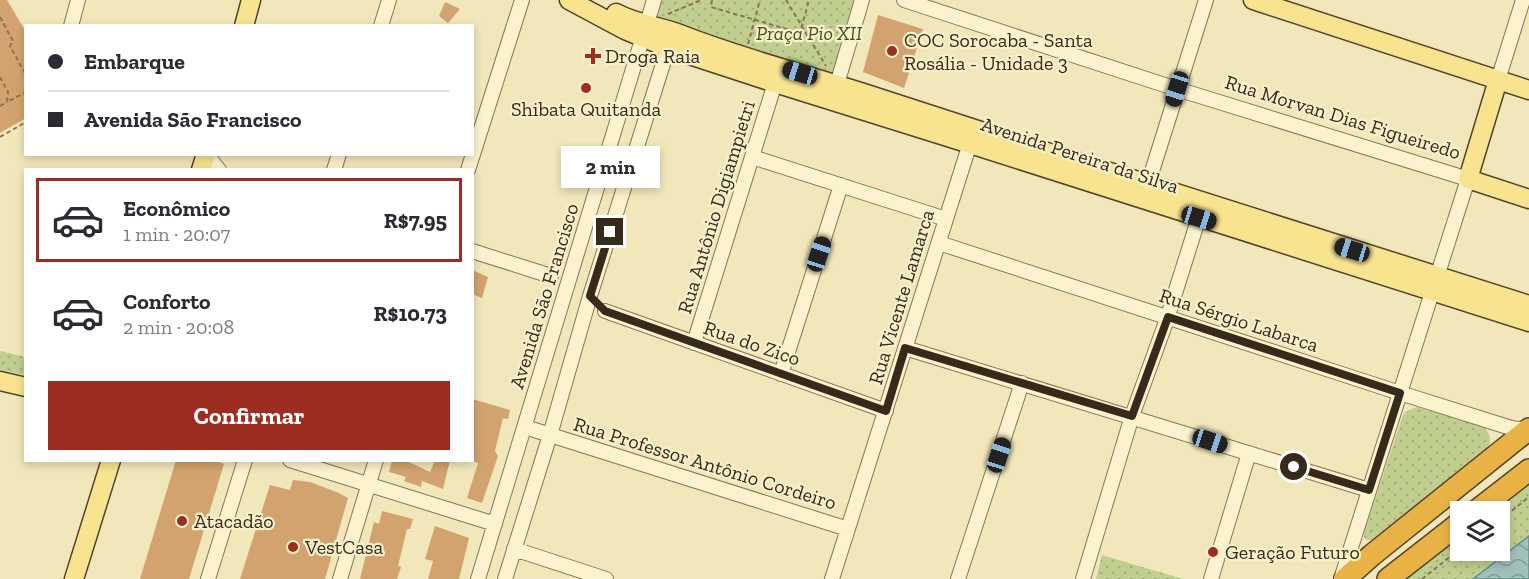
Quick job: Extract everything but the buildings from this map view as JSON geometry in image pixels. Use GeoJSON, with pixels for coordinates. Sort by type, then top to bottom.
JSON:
{"type":"FeatureCollection","features":[{"type":"Feature","properties":{"kind":"highway"},"geometry":{"type":"LineString","coordinates":[[1345,579],[1529,428]]}},
{"type":"Feature","properties":{"kind":"highway"},"geometry":{"type":"LineString","coordinates":[[1489,501],[1529,470]]}},
{"type":"Feature","properties":{"kind":"highway"},"geometry":{"type":"LineString","coordinates":[[1388,579],[1450,531]]}},
{"type":"Feature","properties":{"kind":"main road"},"geometry":{"type":"LineString","coordinates":[[245,24],[251,0]]}},
{"type":"Feature","properties":{"kind":"main road","name":"Avenida Pereira da Silva"},"geometry":{"type":"LineString","coordinates":[[568,0],[645,31],[837,84],[972,136],[1434,284],[1529,322]]}},
{"type":"Feature","properties":{"kind":"main road","name":"Avenida Pereira da Silva"},"geometry":{"type":"LineString","coordinates":[[590,0],[634,22],[668,48],[822,98],[972,136]]}},
{"type":"Feature","properties":{"kind":"main road"},"geometry":{"type":"LineString","coordinates":[[1254,0],[1529,90]]}},
{"type":"Feature","properties":{"kind":"main road"},"geometry":{"type":"LineString","coordinates":[[1468,179],[1498,80]]}},
{"type":"Feature","properties":{"kind":"main road","name":"Rua Morvan Dias Figueiredo"},"geometry":{"type":"LineString","coordinates":[[1468,179],[1529,199]]}},
{"type":"Feature","properties":{"kind":"main road","name":"Avenida Pereira da Silva"},"geometry":{"type":"LineString","coordinates":[[1147,192],[1199,218],[1434,284],[1529,304]]}},
{"type":"Feature","properties":{"kind":"main road"},"geometry":{"type":"LineString","coordinates":[[0,381],[24,387]]}},
{"type":"Feature","properties":{"kind":"main road"},"geometry":{"type":"LineString","coordinates":[[74,579],[110,462]]}},
{"type":"Feature","properties":{"kind":"street"},"geometry":{"type":"LineString","coordinates":[[72,24],[78,0]]}},
{"type":"Feature","properties":{"kind":"street"},"geometry":{"type":"LineString","coordinates":[[382,24],[389,0]]}},
{"type":"Feature","properties":{"kind":"street"},"geometry":{"type":"LineString","coordinates":[[474,151],[522,0]]}},
{"type":"Feature","properties":{"kind":"street"},"geometry":{"type":"LineString","coordinates":[[645,31],[654,0]]}},
{"type":"Feature","properties":{"kind":"street"},"geometry":{"type":"LineString","coordinates":[[822,98],[837,84],[862,0]]}},
{"type":"Feature","properties":{"kind":"street","name":"Rua Morvan Dias Figueiredo"},"geometry":{"type":"LineString","coordinates":[[904,0],[1177,89],[1468,179]]}},
{"type":"Feature","properties":{"kind":"street"},"geometry":{"type":"LineString","coordinates":[[1147,192],[1206,0]]}},
{"type":"Feature","properties":{"kind":"street"},"geometry":{"type":"LineString","coordinates":[[1498,80],[1523,0]]}},
{"type":"Feature","properties":{"kind":"street","name":"Avenida São Francisco"},"geometry":{"type":"LineString","coordinates":[[478,579],[645,31]]}},
{"type":"Feature","properties":{"kind":"street"},"geometry":{"type":"LineString","coordinates":[[505,579],[668,48]]}},
{"type":"Feature","properties":{"kind":"street","name":"Rua Antônio Digiampietri"},"geometry":{"type":"LineString","coordinates":[[694,343],[776,83]]}},
{"type":"Feature","properties":{"kind":"street","name":"Rua Vicente Lamarca"},"geometry":{"type":"LineString","coordinates":[[832,579],[972,136]]}},
{"type":"Feature","properties":{"kind":"street"},"geometry":{"type":"LineString","coordinates":[[208,156],[217,168]]}},
{"type":"Feature","properties":{"kind":"street"},"geometry":{"type":"LineString","coordinates":[[752,157],[946,219]]}},
{"type":"Feature","properties":{"kind":"street"},"geometry":{"type":"LineString","coordinates":[[1341,579],[1468,179]]}},
{"type":"Feature","properties":{"kind":"street"},"geometry":{"type":"LineString","coordinates":[[781,374],[841,185]]}},
{"type":"Feature","properties":{"kind":"street"},"geometry":{"type":"LineString","coordinates":[[1083,579],[1132,416],[1168,317],[1199,218]]}},
{"type":"Feature","properties":{"kind":"street","name":"Rua Sérgio Labarca"},"geometry":{"type":"LineString","coordinates":[[939,243],[1400,393],[1518,429],[1529,428]]}},
{"type":"Feature","properties":{"kind":"street"},"geometry":{"type":"LineString","coordinates":[[474,252],[551,276],[566,290]]}},
{"type":"Feature","properties":{"kind":"street"},"geometry":{"type":"LineString","coordinates":[[551,276],[572,272]]}},
{"type":"Feature","properties":{"kind":"street","name":"Rua do Zico"},"geometry":{"type":"LineString","coordinates":[[590,296],[605,311],[886,411]]}},
{"type":"Feature","properties":{"kind":"street","name":"Rua do Zico"},"geometry":{"type":"LineString","coordinates":[[585,313],[605,311]]}},
{"type":"Feature","properties":{"kind":"street"},"geometry":{"type":"LineString","coordinates":[[905,348],[1369,490]]}},
{"type":"Feature","properties":{"kind":"street"},"geometry":{"type":"LineString","coordinates":[[958,579],[1022,383]]}},
{"type":"Feature","properties":{"kind":"street"},"geometry":{"type":"LineString","coordinates":[[525,427],[550,435]]}},
{"type":"Feature","properties":{"kind":"street","name":"Rua Professor Antônio Cordeiro"},"geometry":{"type":"LineString","coordinates":[[550,435],[848,529]]}},
{"type":"Feature","properties":{"kind":"street"},"geometry":{"type":"LineString","coordinates":[[1211,579],[1249,453]]}},
{"type":"Feature","properties":{"kind":"street"},"geometry":{"type":"LineString","coordinates":[[208,579],[244,462]]}},
{"type":"Feature","properties":{"kind":"street"},"geometry":{"type":"LineString","coordinates":[[297,462],[495,524]]}},
{"type":"Feature","properties":{"kind":"street"},"geometry":{"type":"LineString","coordinates":[[340,579],[375,462]]}},
{"type":"Feature","properties":{"kind":"street"},"geometry":{"type":"LineString","coordinates":[[1358,525],[1360,542],[1364,549],[1372,555]]}},
{"type":"Feature","properties":{"kind":"street"},"geometry":{"type":"LineString","coordinates":[[514,549],[606,579]]}},
{"type":"Feature","properties":{"kind":"path"},"geometry":{"type":"LineString","coordinates":[[669,14],[701,0]]}},
{"type":"Feature","properties":{"kind":"path"},"geometry":{"type":"LineString","coordinates":[[712,0],[711,6],[800,33],[809,0]]}},
{"type":"Feature","properties":{"kind":"path"},"geometry":{"type":"LineString","coordinates":[[744,57],[760,0]]}},
{"type":"Feature","properties":{"kind":"path"},"geometry":{"type":"LineString","coordinates":[[786,0],[837,84]]}},
{"type":"Feature","properties":{"kind":"path"},"geometry":{"type":"LineString","coordinates":[[0,17],[13,40],[10,46],[24,71]]}},
{"type":"Feature","properties":{"kind":"path"},"geometry":{"type":"LineString","coordinates":[[0,77],[8,92],[7,102]]}},
{"type":"Feature","properties":{"kind":"path"},"geometry":{"type":"LineString","coordinates":[[0,106],[24,93]]}},
{"type":"Feature","properties":{"kind":"path"},"geometry":{"type":"LineString","coordinates":[[0,137],[24,123]]}},
{"type":"Feature","properties":{"kind":"path"},"geometry":{"type":"LineString","coordinates":[[1510,512],[1529,497]]}},
{"type":"Feature","properties":{"kind":"path"},"geometry":{"type":"LineString","coordinates":[[1422,579],[1450,557]]}},
{"type":"Feature","properties":{"kind":"green space","name":"Praça Pio XII"},"geometry":{"type":"Polygon","coordinates":[[[662,0],[854,0],[832,75],[656,20],[662,0]]]}},
{"type":"Feature","properties":{"kind":"green space"},"geometry":{"type":"Polygon","coordinates":[[[0,351],[24,357],[24,375],[0,370],[0,351]]]}},
{"type":"Feature","properties":{"kind":"green space"},"geometry":{"type":"Polygon","coordinates":[[[1417,407],[1482,426],[1490,437],[1490,444],[1482,455],[1371,540],[1367,540],[1364,532],[1403,415],[1417,407]]]}},
{"type":"Feature","properties":{"kind":"green space"},"geometry":{"type":"Polygon","coordinates":[[[1529,480],[1529,579],[1404,579],[1450,542],[1450,561],[1510,561],[1510,501],[1502,501],[1529,480]]]}},
{"type":"Feature","properties":{"kind":"green space"},"geometry":{"type":"Polygon","coordinates":[[[1102,555],[1183,579],[1096,579],[1102,555]]]}},
{"type":"Feature","properties":{"kind":"water"},"geometry":{"type":"Polygon","coordinates":[[[1529,536],[1529,579],[1473,579],[1496,561],[1510,561],[1510,551],[1529,536]]]}},
{"type":"Feature","properties":{"kind":"place","name":"COC Sorocaba - Santa Rosália - Unidade 3"},"geometry":{"type":"Point","coordinates":[892,51]}},
{"type":"Feature","properties":{"kind":"place","name":"Droga Raia"},"geometry":{"type":"Point","coordinates":[593,56]}},
{"type":"Feature","properties":{"kind":"place","name":"Shibata Quitanda"},"geometry":{"type":"Point","coordinates":[586,88]}},
{"type":"Feature","properties":{"kind":"place","name":"Atacadão"},"geometry":{"type":"Point","coordinates":[182,521]}},
{"type":"Feature","properties":{"kind":"place","name":"VestCasa"},"geometry":{"type":"Point","coordinates":[293,547]}},
{"type":"Feature","properties":{"kind":"place","name":"Geração Futuro"},"geometry":{"type":"Point","coordinates":[1213,552]}},
{"type":"Feature","properties":{"kind":"route"},"geometry":{"type":"LineString","coordinates":[[610,232],[590,296],[605,311],[886,411],[905,348],[1132,416],[1168,317],[1400,393],[1369,490],[1294,467]]}}]}
